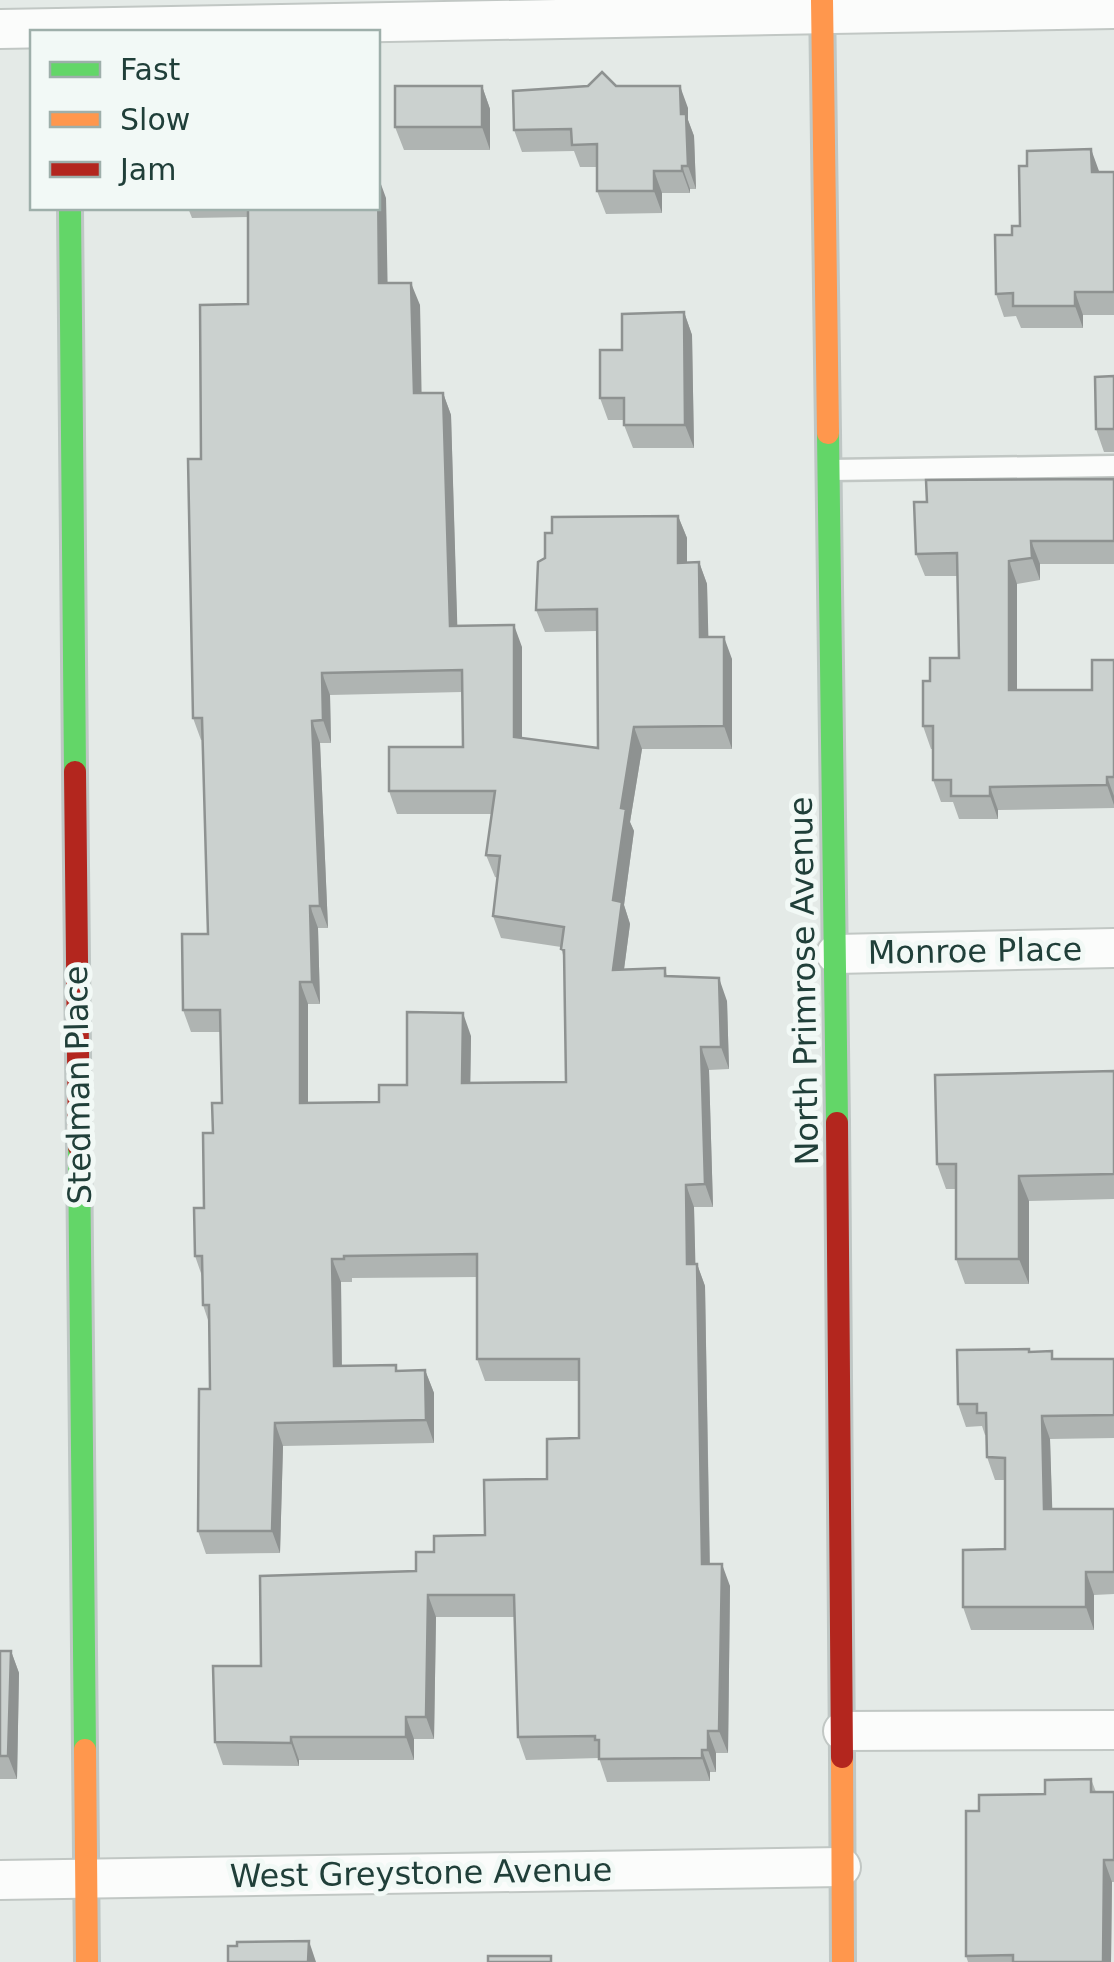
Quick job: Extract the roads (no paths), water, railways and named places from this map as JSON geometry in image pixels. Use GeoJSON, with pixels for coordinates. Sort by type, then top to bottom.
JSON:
{"type":"FeatureCollection","features":[{"type":"Feature","properties":{"kind":"street"},"geometry":{"type":"LineString","coordinates":[[0,29],[68,20],[822,7],[1114,10]]}},
{"type":"Feature","properties":{"kind":"street","name":"North Primrose Avenue"},"geometry":{"type":"LineString","coordinates":[[822,7],[836,954],[843,1962]]}},
{"type":"Feature","properties":{"kind":"street","name":"Stedman Place"},"geometry":{"type":"LineString","coordinates":[[70,210],[86,1962]]}},
{"type":"Feature","properties":{"kind":"street","name":"Monroe Place"},"geometry":{"type":"LineString","coordinates":[[836,954],[1114,948]]}},
{"type":"Feature","properties":{"kind":"street"},"geometry":{"type":"LineString","coordinates":[[844,1732],[1114,1730]]}},
{"type":"Feature","properties":{"kind":"street","name":"West Greystone Avenue"},"geometry":{"type":"LineString","coordinates":[[0,1880],[841,1868]]}},
{"type":"Feature","properties":{"kind":"lane"},"geometry":{"type":"LineString","coordinates":[[830,470],[1114,466]]}}]}
